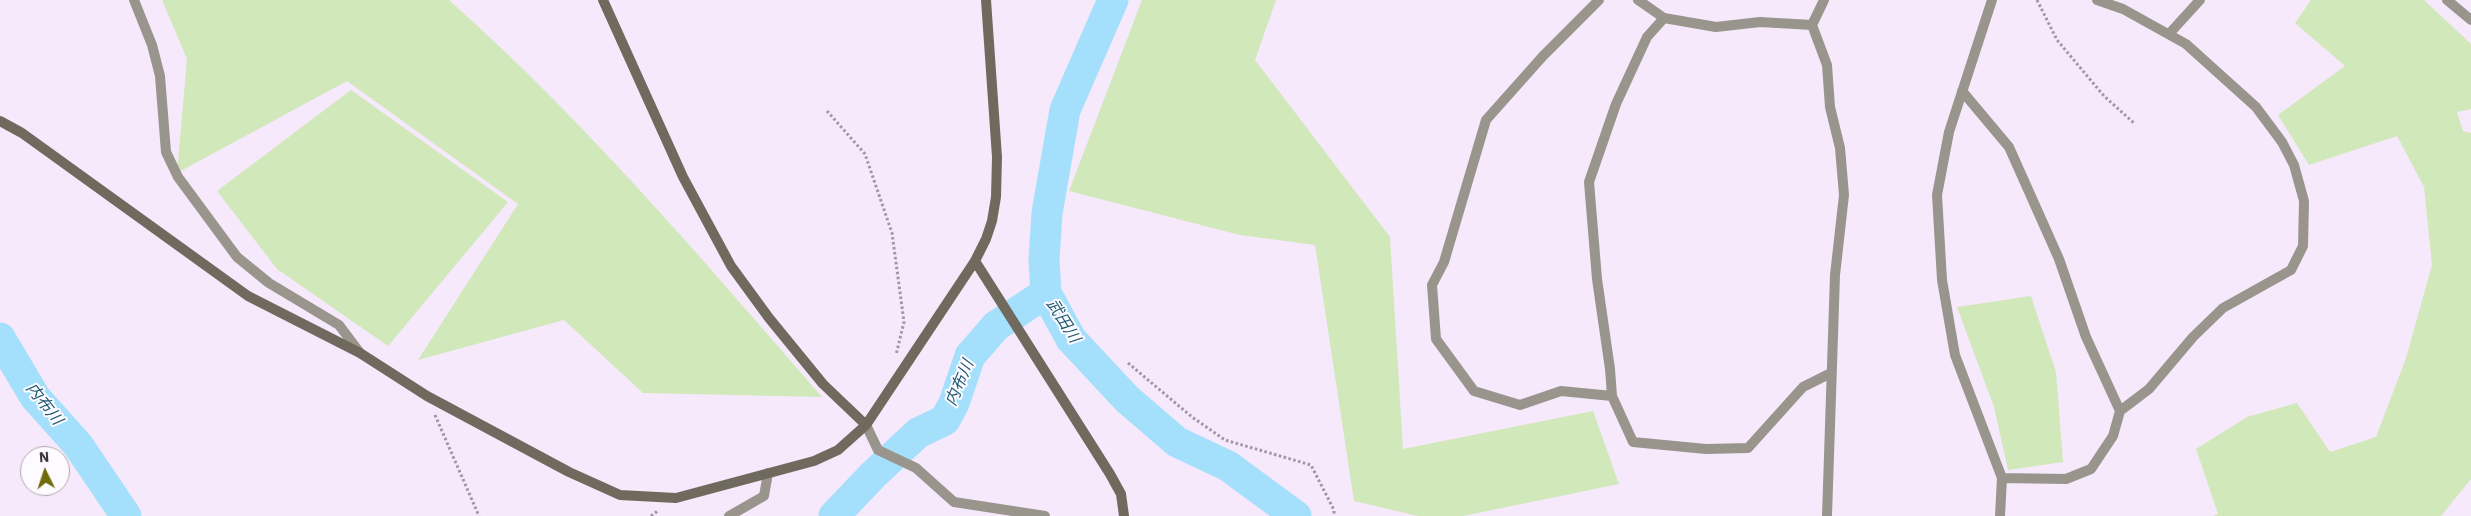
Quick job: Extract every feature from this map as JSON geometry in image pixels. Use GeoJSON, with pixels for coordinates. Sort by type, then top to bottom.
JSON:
{"type":"FeatureCollection","features":[{"type":"Feature","properties":{"kind":"street"},"geometry":{"type":"LineString","coordinates":[[134,0],[152,45],[160,76],[166,152],[178,177],[237,257],[269,283],[339,325],[360,353]]}},
{"type":"Feature","properties":{"kind":"street"},"geometry":{"type":"LineString","coordinates":[[603,0],[683,177],[731,266],[768,318],[823,384],[866,425],[878,450],[916,468],[954,502],[1045,516]]}},
{"type":"Feature","properties":{"kind":"street"},"geometry":{"type":"LineString","coordinates":[[0,121],[22,133],[248,296],[360,353],[427,396],[569,472],[620,495],[676,498],[814,461],[838,450],[866,425],[975,261],[986,239],[992,221],[996,197],[997,157],[986,0]]}},
{"type":"Feature","properties":{"kind":"street"},"geometry":{"type":"LineString","coordinates":[[1599,0],[1543,56],[1486,120],[1444,262],[1432,285],[1436,339],[1474,391],[1520,405],[1561,391],[1612,396]]}},
{"type":"Feature","properties":{"kind":"street"},"geometry":{"type":"LineString","coordinates":[[1638,0],[1664,18],[1716,27],[1760,22],[1812,25]]}},
{"type":"Feature","properties":{"kind":"street"},"geometry":{"type":"LineString","coordinates":[[1824,0],[1812,25],[1827,65],[1830,107],[1840,148],[1844,195],[1835,274],[1830,373],[1827,516]]}},
{"type":"Feature","properties":{"kind":"street"},"geometry":{"type":"LineString","coordinates":[[1992,0],[1949,132],[1937,195],[1942,280],[1955,355],[2002,478],[2000,516]]}},
{"type":"Feature","properties":{"kind":"street"},"geometry":{"type":"LineString","coordinates":[[2002,478],[2066,479],[2091,469],[2113,436],[2120,412],[2149,389],[2193,337],[2223,308],[2241,296],[2275,281],[2291,270],[2303,246],[2305,229],[2300,184],[2294,165],[2282,142],[2256,107],[2186,44],[2123,9],[2097,0]]}},
{"type":"Feature","properties":{"kind":"street"},"geometry":{"type":"LineString","coordinates":[[2169,34],[2200,0]]}},
{"type":"Feature","properties":{"kind":"street"},"geometry":{"type":"LineString","coordinates":[[2446,0],[2471,20]]}},
{"type":"Feature","properties":{"kind":"street"},"geometry":{"type":"LineString","coordinates":[[1664,18],[1647,37],[1616,104],[1589,182],[1597,279],[1612,396],[1632,442],[1706,449],[1748,448],[1803,387],[1830,373]]}},
{"type":"Feature","properties":{"kind":"street"},"geometry":{"type":"LineString","coordinates":[[1962,91],[2009,147],[2058,260],[2086,336],[2120,412]]}},
{"type":"Feature","properties":{"kind":"street"},"geometry":{"type":"LineString","coordinates":[[975,261],[1110,474],[1121,494],[1124,516]]}},
{"type":"Feature","properties":{"kind":"street"},"geometry":{"type":"LineString","coordinates":[[729,516],[764,496],[768,473]]}},
{"type":"Feature","properties":{"kind":"path"},"geometry":{"type":"LineString","coordinates":[[2037,0],[2057,40],[2104,96],[2135,124]]}},
{"type":"Feature","properties":{"kind":"path"},"geometry":{"type":"LineString","coordinates":[[827,110],[865,154],[892,233],[904,322],[895,356]]}},
{"type":"Feature","properties":{"kind":"path"},"geometry":{"type":"LineString","coordinates":[[1128,363],[1192,417],[1225,440],[1311,465],[1334,510],[1334,516]]}},
{"type":"Feature","properties":{"kind":"path"},"geometry":{"type":"LineString","coordinates":[[427,396],[479,516]]}},
{"type":"Feature","properties":{"kind":"green space"},"geometry":{"type":"Polygon","coordinates":[[[162,0],[449,0],[548,94],[642,192],[822,397],[643,393],[564,320],[418,360],[518,204],[347,81],[177,173],[187,59],[162,0]]]}},
{"type":"Feature","properties":{"kind":"green space"},"geometry":{"type":"Polygon","coordinates":[[[1142,0],[1276,0],[1255,60],[1390,237],[1403,449],[1593,411],[1619,484],[1463,516],[1418,516],[1354,501],[1315,245],[1240,235],[1069,191],[1142,0]]]}},
{"type":"Feature","properties":{"kind":"green space"},"geometry":{"type":"Polygon","coordinates":[[[2311,0],[2424,0],[2471,44],[2471,109],[2457,112],[2463,131],[2471,133],[2471,479],[2441,516],[2213,516],[2218,514],[2196,449],[2247,417],[2297,403],[2330,452],[2376,437],[2406,358],[2432,265],[2424,187],[2397,136],[2309,165],[2278,115],[2345,66],[2295,23],[2311,0]]]}},
{"type":"Feature","properties":{"kind":"green space"},"geometry":{"type":"Polygon","coordinates":[[[351,90],[508,202],[388,346],[277,269],[217,191],[351,90]]]}},
{"type":"Feature","properties":{"kind":"green space"},"geometry":{"type":"Polygon","coordinates":[[[2031,296],[2056,372],[2063,462],[2008,470],[1994,407],[1957,307],[2031,296]]]}},
{"type":"Feature","properties":{"kind":"waterway","name":"武田川"},"geometry":{"type":"LineString","coordinates":[[1113,0],[1065,110],[1047,213],[1044,260],[1046,293],[1071,339],[1127,399],[1177,442],[1228,466],[1296,516]]}},
{"type":"Feature","properties":{"kind":"waterway","name":"内布川"},"geometry":{"type":"LineString","coordinates":[[834,516],[873,475],[918,433],[945,420],[954,403],[970,356],[996,326],[1046,293]]}},
{"type":"Feature","properties":{"kind":"waterway","name":"内布川"},"geometry":{"type":"LineString","coordinates":[[0,338],[35,397],[78,445],[126,516]]}}]}
